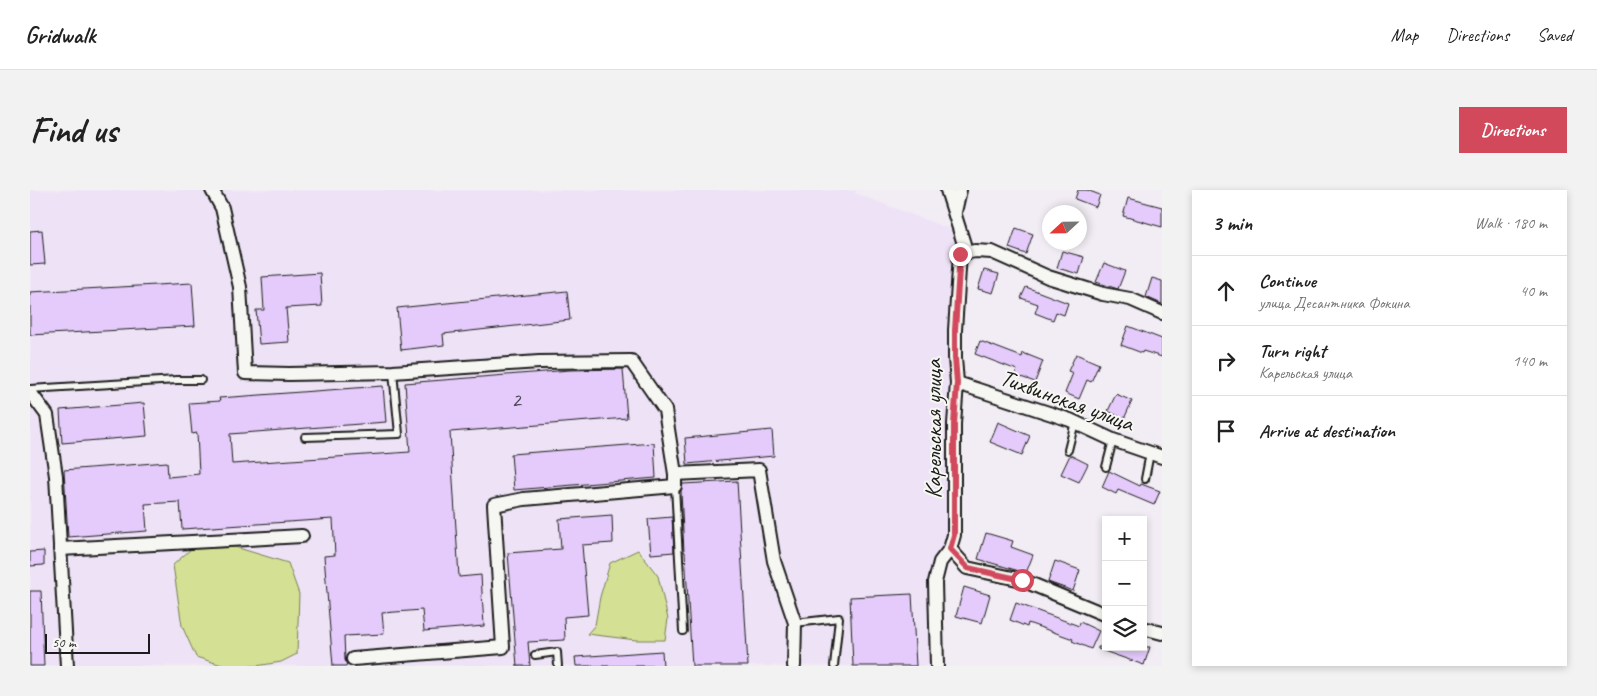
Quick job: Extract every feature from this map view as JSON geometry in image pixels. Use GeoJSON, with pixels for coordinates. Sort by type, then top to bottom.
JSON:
{"type":"FeatureCollection","features":[{"type":"Feature","properties":{"kind":"street"},"geometry":{"type":"LineString","coordinates":[[212,190],[222,208],[240,287],[245,373],[393,372],[539,362],[631,361],[665,410],[675,480]]}},
{"type":"Feature","properties":{"kind":"street","name":"Карельская улица"},"geometry":{"type":"LineString","coordinates":[[937,666],[935,582],[940,562],[950,549],[954,535],[954,424],[957,383],[955,330],[960,254],[964,244],[947,190]]}},
{"type":"Feature","properties":{"kind":"street"},"geometry":{"type":"LineString","coordinates":[[955,213],[960,190]]}},
{"type":"Feature","properties":{"kind":"street"},"geometry":{"type":"LineString","coordinates":[[960,254],[976,251],[992,252],[1048,277],[1103,294],[1130,299],[1162,313]]}},
{"type":"Feature","properties":{"kind":"street","name":"Тихвинская улица"},"geometry":{"type":"LineString","coordinates":[[957,383],[1075,422],[1113,440],[1156,455]]}},
{"type":"Feature","properties":{"kind":"street"},"geometry":{"type":"LineString","coordinates":[[30,390],[46,415],[56,476],[67,666]]}},
{"type":"Feature","properties":{"kind":"street"},"geometry":{"type":"LineString","coordinates":[[353,659],[503,647],[494,505],[524,499],[759,470],[774,561],[795,623],[794,666]]}},
{"type":"Feature","properties":{"kind":"street"},"geometry":{"type":"LineString","coordinates":[[60,549],[302,536]]}},
{"type":"Feature","properties":{"kind":"street"},"geometry":{"type":"LineString","coordinates":[[950,549],[968,568],[1022,580],[1102,613]]}},
{"type":"Feature","properties":{"kind":"street"},"geometry":{"type":"LineString","coordinates":[[1147,629],[1162,633]]}},
{"type":"Feature","properties":{"kind":"lane"},"geometry":{"type":"LineString","coordinates":[[305,437],[399,434],[393,372]]}},
{"type":"Feature","properties":{"kind":"lane"},"geometry":{"type":"LineString","coordinates":[[30,390],[201,380]]}},
{"type":"Feature","properties":{"kind":"lane"},"geometry":{"type":"LineString","coordinates":[[1068,450],[1075,422]]}},
{"type":"Feature","properties":{"kind":"lane"},"geometry":{"type":"LineString","coordinates":[[1106,467],[1113,440]]}},
{"type":"Feature","properties":{"kind":"lane"},"geometry":{"type":"LineString","coordinates":[[1145,479],[1156,455]]}},
{"type":"Feature","properties":{"kind":"lane"},"geometry":{"type":"LineString","coordinates":[[675,480],[683,631]]}},
{"type":"Feature","properties":{"kind":"lane"},"geometry":{"type":"LineString","coordinates":[[795,623],[839,618],[834,666]]}},
{"type":"Feature","properties":{"kind":"lane"},"geometry":{"type":"LineString","coordinates":[[535,655],[558,652],[558,666]]}},
{"type":"Feature","properties":{"kind":"shaded area"},"geometry":{"type":"Polygon","coordinates":[[[30,190],[856,190],[855,193],[955,231],[959,251],[951,339],[951,385],[946,465],[949,557],[934,586],[934,666],[30,666],[30,190]]]}},
{"type":"Feature","properties":{"kind":"green space"},"geometry":{"type":"Polygon","coordinates":[[[235,547],[288,563],[299,594],[297,654],[281,662],[256,666],[225,666],[196,657],[182,626],[173,565],[191,549],[235,547]]]}},
{"type":"Feature","properties":{"kind":"green space"},"geometry":{"type":"Polygon","coordinates":[[[638,550],[658,576],[668,619],[665,640],[636,640],[587,634],[595,625],[600,597],[610,563],[638,550]]]}},
{"type":"Feature","properties":{"kind":"building"},"geometry":{"type":"Polygon","coordinates":[[[1078,190],[1087,190],[1100,195],[1096,207],[1075,199],[1078,190]]]}},
{"type":"Feature","properties":{"kind":"building"},"geometry":{"type":"Polygon","coordinates":[[[1128,198],[1162,207],[1162,227],[1123,216],[1128,198]]]}},
{"type":"Feature","properties":{"kind":"building"},"geometry":{"type":"Polygon","coordinates":[[[1016,228],[1033,234],[1026,254],[1009,248],[1016,228]]]}},
{"type":"Feature","properties":{"kind":"building"},"geometry":{"type":"Polygon","coordinates":[[[42,230],[45,264],[30,265],[30,231],[42,230]]]}},
{"type":"Feature","properties":{"kind":"building"},"geometry":{"type":"Polygon","coordinates":[[[1062,251],[1084,257],[1079,274],[1057,268],[1062,251]]]}},
{"type":"Feature","properties":{"kind":"building"},"geometry":{"type":"Polygon","coordinates":[[[1104,263],[1125,271],[1118,289],[1096,282],[1104,263]]]}},
{"type":"Feature","properties":{"kind":"building"},"geometry":{"type":"Polygon","coordinates":[[[984,270],[999,274],[993,293],[978,289],[984,270]]]}},
{"type":"Feature","properties":{"kind":"building"},"geometry":{"type":"Polygon","coordinates":[[[320,273],[322,306],[286,308],[289,342],[259,344],[256,310],[264,310],[262,277],[320,273]]]}},
{"type":"Feature","properties":{"kind":"building"},"geometry":{"type":"Polygon","coordinates":[[[1152,278],[1162,281],[1162,304],[1146,297],[1152,278]]]}},
{"type":"Feature","properties":{"kind":"building"},"geometry":{"type":"Polygon","coordinates":[[[192,283],[195,326],[30,335],[30,292],[192,283]]]}},
{"type":"Feature","properties":{"kind":"building"},"geometry":{"type":"Polygon","coordinates":[[[1026,287],[1068,303],[1064,315],[1056,312],[1053,320],[1035,313],[1038,304],[1021,298],[1026,287]]]}},
{"type":"Feature","properties":{"kind":"building"},"geometry":{"type":"Polygon","coordinates":[[[567,291],[570,320],[443,334],[444,345],[401,350],[397,308],[567,291]]]}},
{"type":"Feature","properties":{"kind":"building"},"geometry":{"type":"Polygon","coordinates":[[[1128,326],[1162,339],[1162,357],[1143,351],[1142,353],[1121,345],[1128,326]]]}},
{"type":"Feature","properties":{"kind":"building"},"geometry":{"type":"Polygon","coordinates":[[[980,341],[1022,357],[1023,353],[1043,361],[1035,382],[1015,375],[1017,370],[975,354],[980,341]]]}},
{"type":"Feature","properties":{"kind":"building"},"geometry":{"type":"Polygon","coordinates":[[[1076,354],[1099,364],[1091,382],[1087,380],[1079,399],[1065,393],[1073,373],[1068,371],[1076,354]]]}},
{"type":"Feature","properties":{"kind":"building"},"geometry":{"type":"Polygon","coordinates":[[[623,369],[627,418],[450,432],[459,577],[481,575],[484,626],[424,631],[422,610],[382,613],[384,634],[344,636],[347,666],[333,666],[324,556],[335,555],[333,519],[182,529],[180,502],[145,504],[147,531],[68,537],[64,470],[167,462],[168,477],[199,474],[197,433],[192,434],[189,403],[220,401],[219,398],[383,386],[386,422],[230,434],[232,464],[410,452],[405,383],[570,370],[623,369]]]}},
{"type":"Feature","properties":{"kind":"building"},"geometry":{"type":"Polygon","coordinates":[[[1116,394],[1132,401],[1124,419],[1108,411],[1116,394]]]}},
{"type":"Feature","properties":{"kind":"building"},"geometry":{"type":"Polygon","coordinates":[[[144,403],[147,436],[62,443],[60,410],[144,403]]]}},
{"type":"Feature","properties":{"kind":"building"},"geometry":{"type":"Polygon","coordinates":[[[998,422],[1030,436],[1022,455],[990,442],[998,422]]]}},
{"type":"Feature","properties":{"kind":"building"},"geometry":{"type":"Polygon","coordinates":[[[772,430],[774,456],[687,464],[685,438],[772,430]]]}},
{"type":"Feature","properties":{"kind":"building"},"geometry":{"type":"Polygon","coordinates":[[[654,443],[656,478],[514,490],[511,454],[654,443]]]}},
{"type":"Feature","properties":{"kind":"building"},"geometry":{"type":"Polygon","coordinates":[[[1070,455],[1088,464],[1079,482],[1061,474],[1070,455]]]}},
{"type":"Feature","properties":{"kind":"building"},"geometry":{"type":"Polygon","coordinates":[[[1109,471],[1140,486],[1141,484],[1160,491],[1154,505],[1118,490],[1116,494],[1102,487],[1109,471]]]}},
{"type":"Feature","properties":{"kind":"building"},"geometry":{"type":"Polygon","coordinates":[[[737,481],[748,666],[692,666],[681,491],[683,484],[737,481]]]}},
{"type":"Feature","properties":{"kind":"building"},"geometry":{"type":"Polygon","coordinates":[[[612,515],[613,543],[582,545],[588,615],[564,617],[565,640],[528,642],[530,666],[517,666],[508,553],[561,549],[559,519],[612,515]]]}},
{"type":"Feature","properties":{"kind":"building"},"geometry":{"type":"Polygon","coordinates":[[[672,517],[674,552],[651,554],[648,519],[672,517]]]}},
{"type":"Feature","properties":{"kind":"building"},"geometry":{"type":"Polygon","coordinates":[[[986,533],[1013,541],[1011,547],[1033,555],[1026,573],[978,559],[986,533]]]}},
{"type":"Feature","properties":{"kind":"building"},"geometry":{"type":"Polygon","coordinates":[[[44,551],[44,565],[30,566],[30,552],[44,551]]]}},
{"type":"Feature","properties":{"kind":"building"},"geometry":{"type":"Polygon","coordinates":[[[1055,561],[1080,570],[1073,591],[1048,582],[1055,561]]]}},
{"type":"Feature","properties":{"kind":"building"},"geometry":{"type":"Polygon","coordinates":[[[964,587],[990,595],[982,623],[956,616],[964,587]]]}},
{"type":"Feature","properties":{"kind":"building"},"geometry":{"type":"Polygon","coordinates":[[[30,591],[41,591],[44,666],[30,666],[30,591]]]}},
{"type":"Feature","properties":{"kind":"building"},"geometry":{"type":"Polygon","coordinates":[[[912,594],[916,666],[853,666],[850,597],[912,594]]]}},
{"type":"Feature","properties":{"kind":"building"},"geometry":{"type":"Polygon","coordinates":[[[1016,603],[1079,626],[1080,622],[1099,631],[1091,649],[1072,641],[1073,639],[1028,623],[1027,627],[1010,620],[1016,603]]]}},
{"type":"Feature","properties":{"kind":"building"},"geometry":{"type":"Polygon","coordinates":[[[1147,647],[1150,647],[1144,665],[1104,651],[1147,651],[1147,647]]]}},
{"type":"Feature","properties":{"kind":"building"},"geometry":{"type":"Polygon","coordinates":[[[662,651],[663,666],[576,666],[575,657],[662,651]]]}},
{"type":"Feature","properties":{"kind":"route"},"geometry":{"type":"LineString","coordinates":[[960,254],[955,330],[957,383],[954,424],[954,535],[950,549],[968,568],[1022,580]]}}]}
